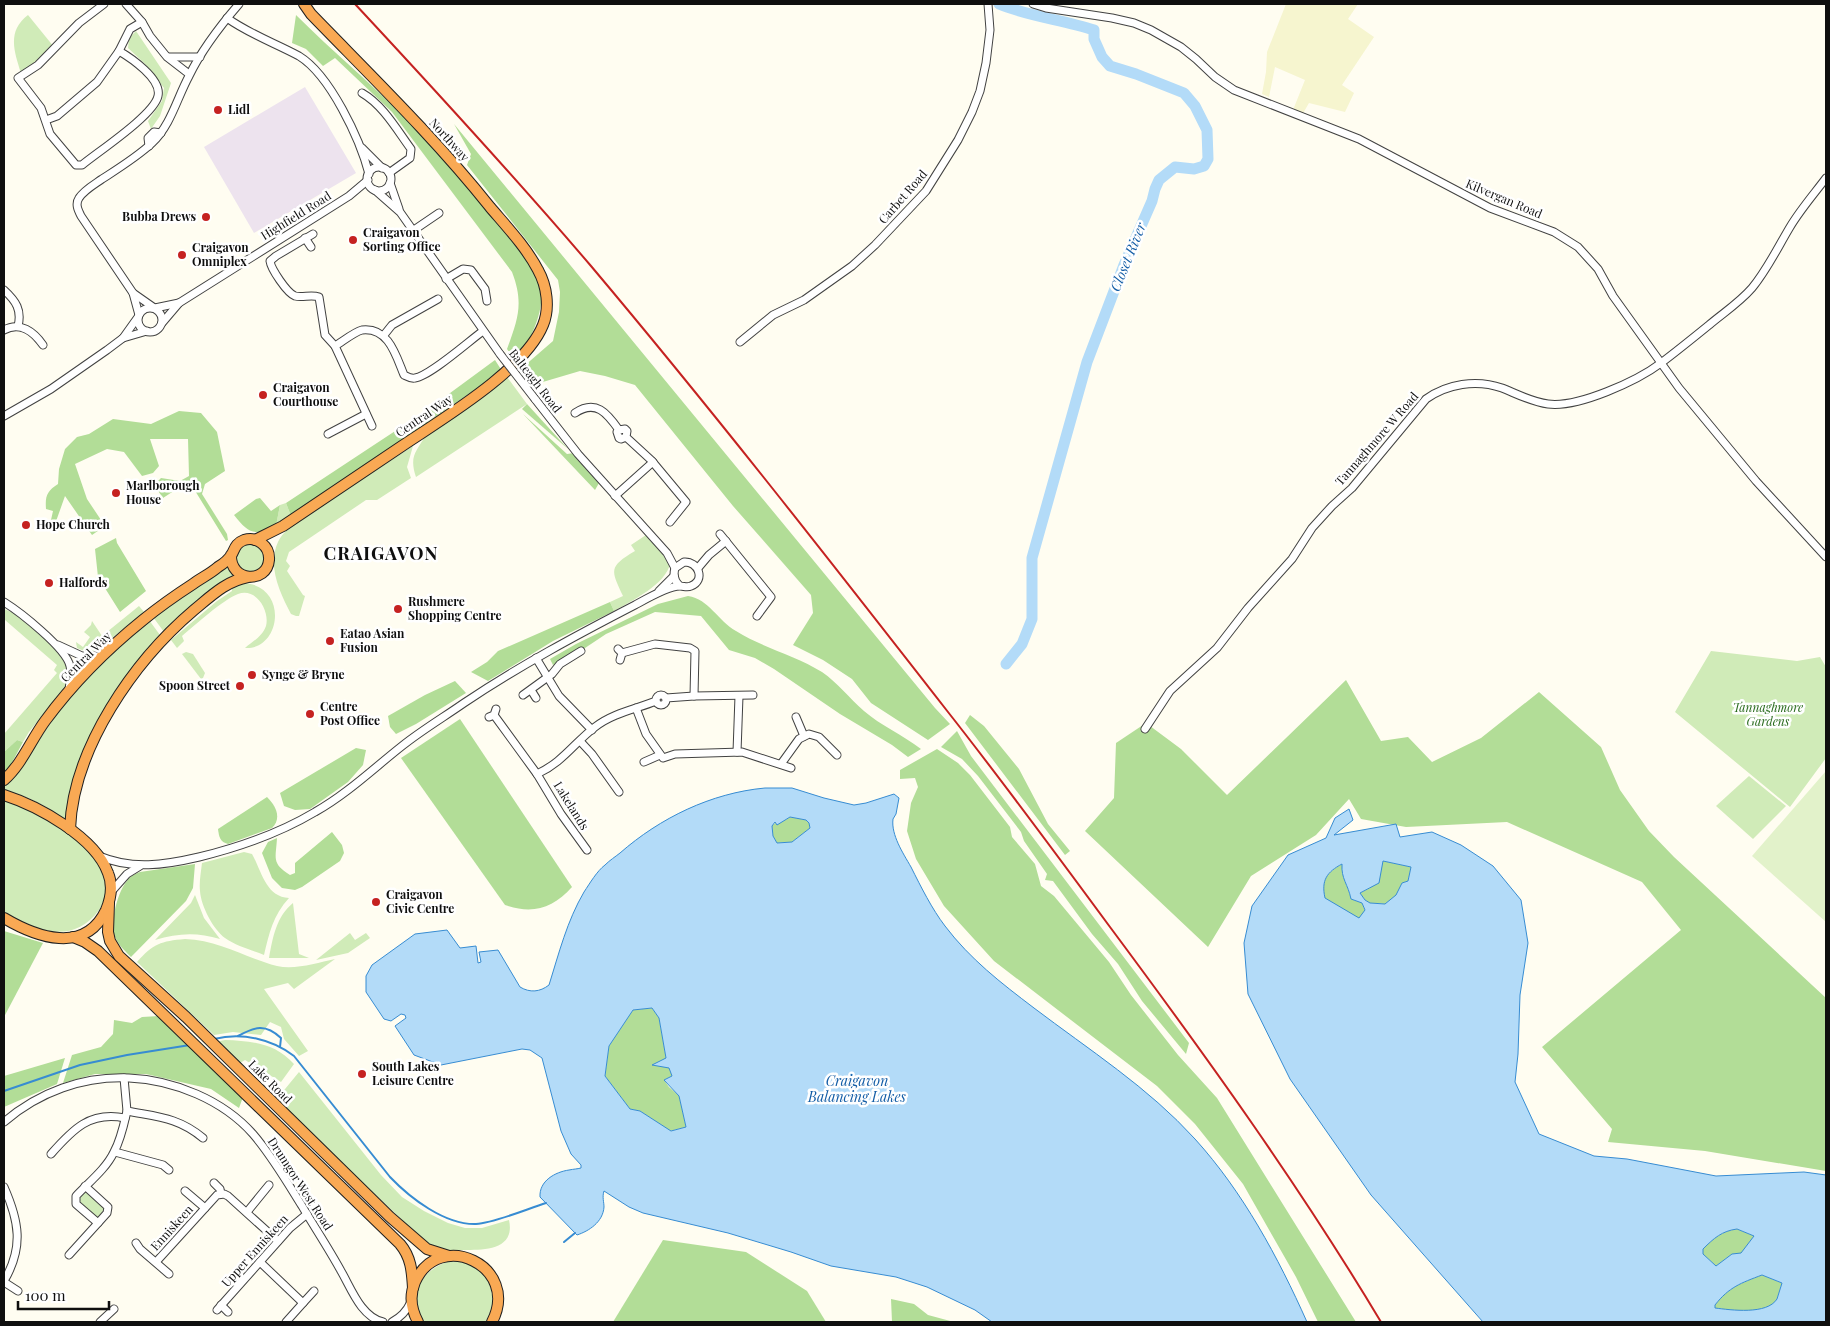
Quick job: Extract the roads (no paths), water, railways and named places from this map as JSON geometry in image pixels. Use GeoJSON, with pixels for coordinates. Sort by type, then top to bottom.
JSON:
{"type":"FeatureCollection","features":[{"type":"Feature","properties":{"kind":"highway","name":"Northway"},"geometry":{"type":"LineString","coordinates":[[297,4],[311,14]]}},
{"type":"Feature","properties":{"kind":"highway","name":"Northway"},"geometry":{"type":"LineString","coordinates":[[304,4],[311,14],[416,122],[468,180],[535,265],[547,298]]}},
{"type":"Feature","properties":{"kind":"highway","name":"Central Way"},"geometry":{"type":"LineString","coordinates":[[255,540],[283,526],[451,413],[518,361],[537,337],[544,323],[547,298]]}},
{"type":"Feature","properties":{"kind":"highway","name":"Central Way"},"geometry":{"type":"LineString","coordinates":[[269,555],[271,547],[283,526]]}},
{"type":"Feature","properties":{"kind":"highway"},"geometry":{"type":"LineString","coordinates":[[70,829],[75,791],[102,722],[129,680],[156,646],[176,626],[228,584],[254,576],[265,570],[269,555],[262,544],[250,539],[240,542],[234,549],[231,560],[239,573],[248,577]]}},
{"type":"Feature","properties":{"kind":"highway","name":"Central Way"},"geometry":{"type":"LineString","coordinates":[[4,780],[15,767],[44,722],[69,691],[102,656],[147,617],[218,568],[232,555]]}},
{"type":"Feature","properties":{"kind":"highway"},"geometry":{"type":"LineString","coordinates":[[4,795],[40,810],[70,829],[96,854],[108,873],[111,892],[109,903],[95,926],[73,937],[55,938],[46,936],[4,918]]}},
{"type":"Feature","properties":{"kind":"highway","name":"Lake Road"},"geometry":{"type":"LineString","coordinates":[[109,903],[107,926],[110,941],[114,948],[390,1217],[427,1249],[449,1256],[467,1257],[479,1263],[489,1272],[498,1291],[498,1309]]}},
{"type":"Feature","properties":{"kind":"highway","name":"Lake Road"},"geometry":{"type":"LineString","coordinates":[[73,937],[85,942],[98,951],[400,1244],[407,1252],[411,1264],[413,1288]]}},
{"type":"Feature","properties":{"kind":"highway"},"geometry":{"type":"LineString","coordinates":[[418,1322],[411,1302],[413,1288],[418,1276],[426,1266],[449,1256]]}},
{"type":"Feature","properties":{"kind":"highway"},"geometry":{"type":"LineString","coordinates":[[492,1322],[498,1309]]}},
{"type":"Feature","properties":{"kind":"highway"},"geometry":{"type":"LineString","coordinates":[[498,1309],[503,1322]]}},
{"type":"Feature","properties":{"kind":"street"},"geometry":{"type":"LineString","coordinates":[[104,4],[79,23],[38,65],[18,78],[41,108],[50,134],[76,165],[82,165],[137,122],[152,107],[158,96],[158,89],[154,82],[136,61],[119,51]]}},
{"type":"Feature","properties":{"kind":"street"},"geometry":{"type":"LineString","coordinates":[[126,4],[167,56],[189,74]]}},
{"type":"Feature","properties":{"kind":"street"},"geometry":{"type":"LineString","coordinates":[[162,323],[161,314],[133,293],[81,216],[77,203],[79,198],[89,188],[148,146],[161,133],[168,122],[189,74],[227,18],[239,4]]}},
{"type":"Feature","properties":{"kind":"street","name":"Carbet Road"},"geometry":{"type":"LineString","coordinates":[[740,342],[772,315],[804,300],[852,266],[875,245],[926,191],[958,140],[980,91],[990,30],[988,4]]}},
{"type":"Feature","properties":{"kind":"street","name":"Kilvergan Road"},"geometry":{"type":"LineString","coordinates":[[1033,4],[1046,8],[1112,18],[1134,23],[1151,30],[1181,47],[1215,77],[1234,90],[1358,139],[1490,208],[1554,232],[1578,247],[1598,269],[1613,296],[1660,364],[1756,481],[1826,557]]}},
{"type":"Feature","properties":{"kind":"street"},"geometry":{"type":"LineString","coordinates":[[227,18],[246,31],[299,56],[320,74],[343,111],[360,146],[368,177],[374,189],[382,190],[390,183],[389,173],[360,146]]}},
{"type":"Feature","properties":{"kind":"street"},"geometry":{"type":"LineString","coordinates":[[46,120],[57,116],[97,82],[119,51],[130,29],[142,22]]}},
{"type":"Feature","properties":{"kind":"street"},"geometry":{"type":"LineString","coordinates":[[167,56],[200,57]]}},
{"type":"Feature","properties":{"kind":"street"},"geometry":{"type":"LineString","coordinates":[[362,93],[370,98],[387,116],[411,149],[410,158],[389,173]]}},
{"type":"Feature","properties":{"kind":"street"},"geometry":{"type":"LineString","coordinates":[[368,177],[374,168],[382,168]]}},
{"type":"Feature","properties":{"kind":"street","name":"Highfield Road"},"geometry":{"type":"LineString","coordinates":[[4,416],[32,401],[123,338],[156,330],[179,303],[349,196],[368,177]]}},
{"type":"Feature","properties":{"kind":"street","name":"Tannaghmore W Road"},"geometry":{"type":"LineString","coordinates":[[1145,729],[1170,691],[1217,648],[1248,608],[1292,559],[1312,528],[1352,488],[1426,399],[1438,391],[1456,385],[1474,384],[1499,387],[1532,400],[1549,404],[1564,404],[1607,392],[1660,364],[1726,312],[1751,289],[1791,226],[1826,178]]}},
{"type":"Feature","properties":{"kind":"street","name":"Balteagh Road"},"geometry":{"type":"LineString","coordinates":[[390,183],[400,212]]}},
{"type":"Feature","properties":{"kind":"street","name":"Highfield Road"},"geometry":{"type":"LineString","coordinates":[[349,196],[374,189]]}},
{"type":"Feature","properties":{"kind":"street","name":"Balteagh Road"},"geometry":{"type":"LineString","coordinates":[[374,189],[400,212],[500,354],[602,482],[667,552],[684,562]]}},
{"type":"Feature","properties":{"kind":"street"},"geometry":{"type":"LineString","coordinates":[[414,230],[439,213]]}},
{"type":"Feature","properties":{"kind":"street"},"geometry":{"type":"LineString","coordinates":[[313,234],[276,256],[270,261],[271,267],[290,293],[296,296],[319,297],[325,335],[335,346],[372,426]]}},
{"type":"Feature","properties":{"kind":"street"},"geometry":{"type":"LineString","coordinates":[[305,238],[311,247]]}},
{"type":"Feature","properties":{"kind":"street"},"geometry":{"type":"LineString","coordinates":[[446,279],[463,269],[471,270],[485,289],[487,301]]}},
{"type":"Feature","properties":{"kind":"street"},"geometry":{"type":"LineString","coordinates":[[4,290],[14,299],[19,308],[20,319],[18,326]]}},
{"type":"Feature","properties":{"kind":"street"},"geometry":{"type":"LineString","coordinates":[[133,293],[140,326],[147,331]]}},
{"type":"Feature","properties":{"kind":"street"},"geometry":{"type":"LineString","coordinates":[[384,336],[392,325],[438,299]]}},
{"type":"Feature","properties":{"kind":"street","name":"Highfield Road"},"geometry":{"type":"LineString","coordinates":[[123,338],[143,310],[179,303]]}},
{"type":"Feature","properties":{"kind":"street"},"geometry":{"type":"LineString","coordinates":[[4,330],[18,326],[31,331],[43,341]]}},
{"type":"Feature","properties":{"kind":"street"},"geometry":{"type":"LineString","coordinates":[[335,346],[361,330],[375,332],[384,336],[392,346],[404,375],[409,378],[416,378],[436,367],[484,331]]}},
{"type":"Feature","properties":{"kind":"street"},"geometry":{"type":"LineString","coordinates":[[575,413],[590,407],[608,414],[619,430],[617,435],[619,438],[626,437],[653,462],[686,502],[670,522]]}},
{"type":"Feature","properties":{"kind":"street"},"geometry":{"type":"LineString","coordinates":[[328,434],[366,414]]}},
{"type":"Feature","properties":{"kind":"street"},"geometry":{"type":"LineString","coordinates":[[615,496],[653,462]]}},
{"type":"Feature","properties":{"kind":"street"},"geometry":{"type":"LineString","coordinates":[[720,534],[771,597],[756,616]]}},
{"type":"Feature","properties":{"kind":"street"},"geometry":{"type":"LineString","coordinates":[[96,854],[117,862],[140,866],[188,860],[236,848],[273,834],[316,812],[404,745],[476,694],[536,658],[657,593],[680,586],[691,587],[698,579],[698,568],[709,555],[726,541]]}},
{"type":"Feature","properties":{"kind":"street","name":"Balteagh Road"},"geometry":{"type":"LineString","coordinates":[[667,552],[675,572]]}},
{"type":"Feature","properties":{"kind":"street"},"geometry":{"type":"LineString","coordinates":[[657,593],[684,562],[692,563],[698,568]]}},
{"type":"Feature","properties":{"kind":"street"},"geometry":{"type":"LineString","coordinates":[[675,572],[675,580],[680,586]]}},
{"type":"Feature","properties":{"kind":"street"},"geometry":{"type":"LineString","coordinates":[[4,602],[53,642],[67,658],[71,667],[69,691]]}},
{"type":"Feature","properties":{"kind":"street"},"geometry":{"type":"LineString","coordinates":[[53,642],[82,656],[102,656]]}},
{"type":"Feature","properties":{"kind":"street"},"geometry":{"type":"LineString","coordinates":[[620,654],[655,644],[690,648],[694,651],[694,696]]}},
{"type":"Feature","properties":{"kind":"street"},"geometry":{"type":"LineString","coordinates":[[523,695],[548,678],[560,664],[581,652]]}},
{"type":"Feature","properties":{"kind":"street"},"geometry":{"type":"LineString","coordinates":[[536,658],[559,696],[592,730]]}},
{"type":"Feature","properties":{"kind":"street"},"geometry":{"type":"LineString","coordinates":[[530,690],[536,698]]}},
{"type":"Feature","properties":{"kind":"street"},"geometry":{"type":"LineString","coordinates":[[737,752],[739,696]]}},
{"type":"Feature","properties":{"kind":"street","name":"Lakelands"},"geometry":{"type":"LineString","coordinates":[[537,774],[556,764],[597,726],[626,711],[656,701],[658,704],[664,704],[666,698],[753,696]]}},
{"type":"Feature","properties":{"kind":"street"},"geometry":{"type":"LineString","coordinates":[[636,708],[646,734],[663,758],[675,754],[742,752],[790,768]]}},
{"type":"Feature","properties":{"kind":"street","name":"Lakelands"},"geometry":{"type":"LineString","coordinates":[[493,714],[537,774],[561,814],[587,850]]}},
{"type":"Feature","properties":{"kind":"street"},"geometry":{"type":"LineString","coordinates":[[796,717],[804,736]]}},
{"type":"Feature","properties":{"kind":"street"},"geometry":{"type":"LineString","coordinates":[[781,764],[799,739],[809,734],[819,737],[833,755]]}},
{"type":"Feature","properties":{"kind":"street"},"geometry":{"type":"LineString","coordinates":[[580,741],[592,754],[619,792]]}},
{"type":"Feature","properties":{"kind":"street"},"geometry":{"type":"LineString","coordinates":[[644,762],[660,755]]}},
{"type":"Feature","properties":{"kind":"street"},"geometry":{"type":"LineString","coordinates":[[111,892],[127,874],[140,866]]}},
{"type":"Feature","properties":{"kind":"street"},"geometry":{"type":"LineString","coordinates":[[98,1223],[76,1204],[76,1196],[115,1152],[126,1114],[124,1078]]}},
{"type":"Feature","properties":{"kind":"street","name":"Drumgor West Road"},"geometry":{"type":"LineString","coordinates":[[4,1122],[34,1100],[69,1085],[97,1079],[153,1080],[184,1089],[209,1101],[241,1123],[253,1134],[287,1182],[365,1310],[373,1318],[383,1322]]}},
{"type":"Feature","properties":{"kind":"street"},"geometry":{"type":"LineString","coordinates":[[61,1156],[53,1152],[68,1135],[84,1122],[126,1114],[164,1117],[176,1120],[203,1138]]}},
{"type":"Feature","properties":{"kind":"street"},"geometry":{"type":"LineString","coordinates":[[115,1152],[163,1165],[169,1170]]}},
{"type":"Feature","properties":{"kind":"street"},"geometry":{"type":"LineString","coordinates":[[214,1183],[220,1189],[220,1194],[228,1196],[278,1241]]}},
{"type":"Feature","properties":{"kind":"street"},"geometry":{"type":"LineString","coordinates":[[247,1212],[269,1185]]}},
{"type":"Feature","properties":{"kind":"street"},"geometry":{"type":"LineString","coordinates":[[69,1255],[107,1213],[108,1207],[85,1186]]}},
{"type":"Feature","properties":{"kind":"street"},"geometry":{"type":"LineString","coordinates":[[4,1187],[17,1226],[18,1239],[16,1255],[4,1281],[18,1291]]}},
{"type":"Feature","properties":{"kind":"street","name":"Enniskeen"},"geometry":{"type":"LineString","coordinates":[[186,1191],[205,1208]]}},
{"type":"Feature","properties":{"kind":"street","name":"Enniskeen"},"geometry":{"type":"LineString","coordinates":[[156,1262],[220,1194]]}},
{"type":"Feature","properties":{"kind":"street","name":"Upper Enniskeen"},"geometry":{"type":"LineString","coordinates":[[228,1312],[219,1308],[290,1228],[307,1214]]}},
{"type":"Feature","properties":{"kind":"street","name":"Enniskeen"},"geometry":{"type":"LineString","coordinates":[[136,1242],[140,1249],[169,1274]]}},
{"type":"Feature","properties":{"kind":"street"},"geometry":{"type":"LineString","coordinates":[[260,1262],[303,1303]]}},
{"type":"Feature","properties":{"kind":"street"},"geometry":{"type":"LineString","coordinates":[[286,1322],[314,1291]]}},
{"type":"Feature","properties":{"kind":"street"},"geometry":{"type":"LineString","coordinates":[[392,1322],[406,1312],[411,1302]]}},
{"type":"Feature","properties":{"kind":"street"},"geometry":{"type":"LineString","coordinates":[[100,1322],[114,1309]]}},
{"type":"Feature","properties":{"kind":"water","name":"Craigavon Balancing Lakes"},"geometry":{"type":"Polygon","coordinates":[[[765,788],[792,788],[854,805],[894,794],[899,798],[896,814],[893,819],[896,838],[927,898],[945,926],[975,960],[998,980],[1138,1086],[1177,1120],[1195,1139],[1244,1203],[1284,1273],[1307,1322],[992,1322],[975,1310],[927,1287],[896,1277],[831,1266],[728,1233],[643,1213],[629,1207],[604,1191],[604,1207],[601,1217],[591,1228],[577,1235],[540,1197],[542,1186],[553,1175],[581,1168],[581,1165],[571,1154],[561,1131],[542,1058],[530,1050],[522,1049],[441,1065],[414,1055],[395,1026],[406,1018],[405,1015],[401,1014],[391,1021],[384,1019],[366,992],[366,976],[372,965],[415,934],[447,930],[460,948],[476,946],[478,963],[481,962],[479,952],[498,950],[520,987],[531,991],[542,989],[549,985],[564,937],[578,903],[591,881],[602,868],[636,840],[669,818],[725,795],[765,788]],[[790,817],[777,825],[775,822],[772,826],[773,836],[777,843],[792,842],[810,828],[806,820],[790,817]],[[652,1008],[633,1010],[609,1046],[605,1076],[630,1109],[640,1111],[671,1131],[686,1127],[679,1096],[664,1080],[672,1076],[669,1068],[652,1065],[666,1058],[659,1018],[652,1008]]]}},
{"type":"Feature","properties":{"kind":"water"},"geometry":{"type":"Polygon","coordinates":[[[1349,809],[1353,820],[1334,835],[1396,824],[1400,837],[1432,832],[1461,845],[1493,866],[1521,900],[1528,943],[1520,995],[1515,1082],[1539,1134],[1594,1156],[1627,1159],[1716,1176],[1804,1172],[1826,1175],[1826,1322],[1483,1322],[1371,1195],[1290,1079],[1248,994],[1244,943],[1252,906],[1288,855],[1326,838],[1335,818],[1349,809]],[[1383,861],[1379,883],[1360,893],[1365,900],[1370,903],[1385,904],[1396,895],[1402,883],[1408,881],[1411,867],[1383,861]],[[1342,864],[1326,877],[1324,886],[1325,898],[1359,918],[1365,910],[1362,903],[1351,899],[1343,874],[1342,864]],[[1737,1229],[1727,1231],[1703,1249],[1703,1254],[1716,1266],[1732,1254],[1741,1253],[1754,1236],[1737,1229]],[[1762,1275],[1742,1283],[1720,1299],[1715,1308],[1748,1310],[1765,1307],[1777,1299],[1782,1283],[1762,1275]]]}},
{"type":"Feature","properties":{"kind":"waterway","name":"Closet River"},"geometry":{"type":"LineString","coordinates":[[999,4],[1021,12],[1094,30],[1094,39],[1102,57],[1110,66],[1184,93],[1195,106],[1207,130],[1208,159],[1204,166],[1194,169],[1175,167],[1159,180],[1152,201],[1124,265],[1087,362],[1032,558],[1032,619],[1022,644],[1006,664]]}},
{"type":"Feature","properties":{"kind":"waterway"},"geometry":{"type":"LineString","coordinates":[[238,1036],[250,1030],[265,1028],[281,1038],[280,1047]]}},
{"type":"Feature","properties":{"kind":"waterway"},"geometry":{"type":"LineString","coordinates":[[214,1039],[235,1036],[256,1038],[276,1045],[294,1056],[390,1177],[418,1201],[440,1215],[452,1220],[476,1224],[546,1203]]}},
{"type":"Feature","properties":{"kind":"waterway"},"geometry":{"type":"LineString","coordinates":[[4,1091],[80,1065],[190,1045]]}},
{"type":"Feature","properties":{"kind":"waterway"},"geometry":{"type":"LineString","coordinates":[[564,1242],[575,1233]]}},
{"type":"Feature","properties":{"kind":"railway"},"geometry":{"type":"LineString","coordinates":[[355,4],[591,266],[772,488],[969,739],[1146,975],[1251,1122],[1318,1221],[1381,1322]]}},
{"type":"Feature","properties":{"kind":"place","name":"Lidl"},"geometry":{"type":"Point","coordinates":[218,110]}},
{"type":"Feature","properties":{"kind":"place","name":"Bubba Drews"},"geometry":{"type":"Point","coordinates":[206,217]}},
{"type":"Feature","properties":{"kind":"place","name":"Craigavon Sorting Office"},"geometry":{"type":"Point","coordinates":[353,240]}},
{"type":"Feature","properties":{"kind":"place","name":"Craigavon Omniplex"},"geometry":{"type":"Point","coordinates":[182,255]}},
{"type":"Feature","properties":{"kind":"place","name":"Craigavon Courthouse"},"geometry":{"type":"Point","coordinates":[263,395]}},
{"type":"Feature","properties":{"kind":"place","name":"Marlborough House"},"geometry":{"type":"Point","coordinates":[116,493]}},
{"type":"Feature","properties":{"kind":"place","name":"Hope Church"},"geometry":{"type":"Point","coordinates":[26,525]}},
{"type":"Feature","properties":{"kind":"place","name":"Halfords"},"geometry":{"type":"Point","coordinates":[49,583]}},
{"type":"Feature","properties":{"kind":"place","name":"Rushmere Shopping Centre"},"geometry":{"type":"Point","coordinates":[398,609]}},
{"type":"Feature","properties":{"kind":"place","name":"Eatao Asian Fusion"},"geometry":{"type":"Point","coordinates":[330,641]}},
{"type":"Feature","properties":{"kind":"place","name":"Synge & Bryne"},"geometry":{"type":"Point","coordinates":[252,675]}},
{"type":"Feature","properties":{"kind":"place","name":"Spoon Street"},"geometry":{"type":"Point","coordinates":[240,686]}},
{"type":"Feature","properties":{"kind":"place","name":"Centre Post Office"},"geometry":{"type":"Point","coordinates":[310,714]}},
{"type":"Feature","properties":{"kind":"place","name":"Craigavon Civic Centre"},"geometry":{"type":"Point","coordinates":[376,902]}},
{"type":"Feature","properties":{"kind":"place","name":"South Lakes Leisure Centre"},"geometry":{"type":"Point","coordinates":[362,1074]}},
{"type":"Feature","properties":{"kind":"district","name":"CRAIGAVON"},"geometry":{"type":"Point","coordinates":[381,554]}},
{"type":"Feature","properties":{"kind":"park label","name":"Tannaghmore Gardens"},"geometry":{"type":"Point","coordinates":[1768,715]}}]}
